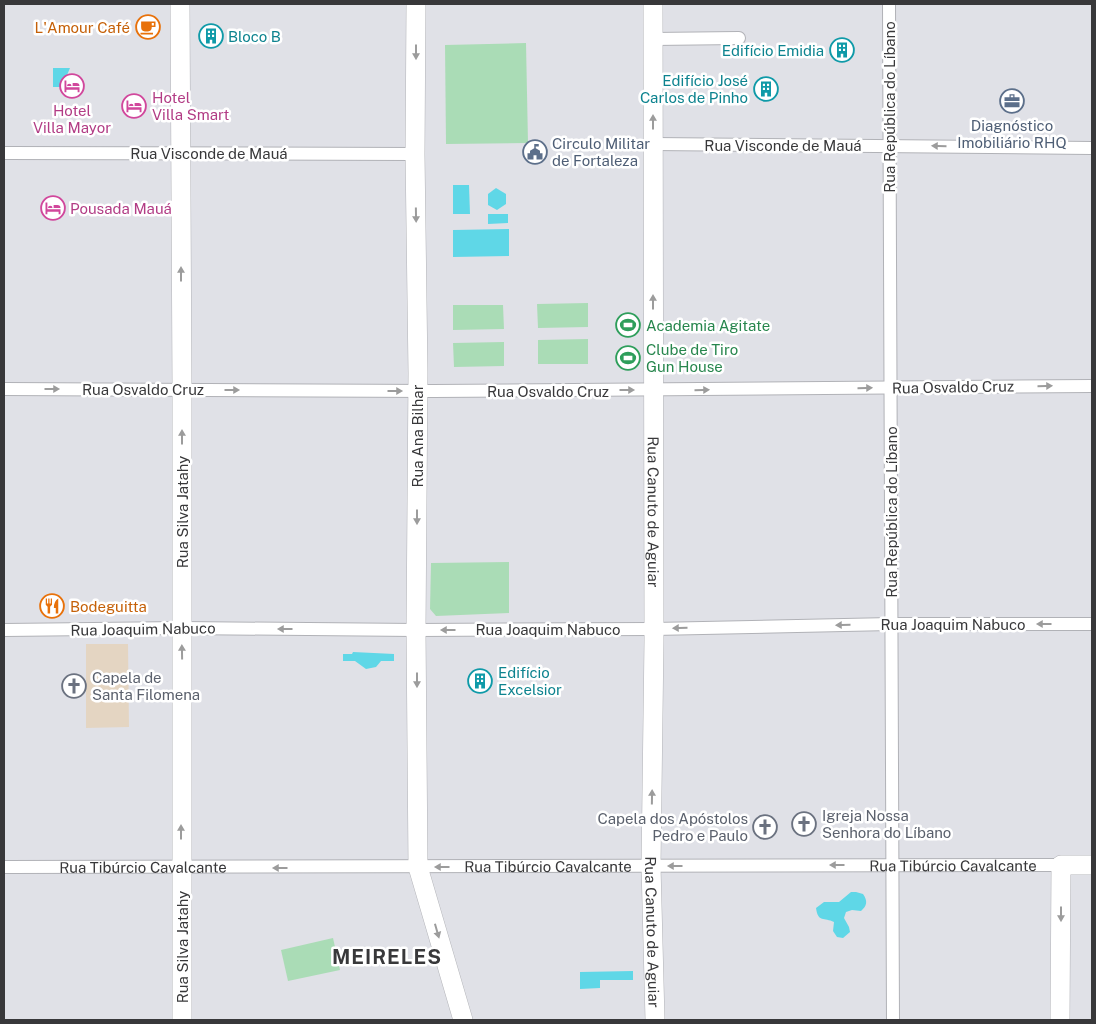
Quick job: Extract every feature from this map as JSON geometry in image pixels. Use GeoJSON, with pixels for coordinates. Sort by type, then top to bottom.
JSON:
{"type":"FeatureCollection","features":[{"type":"Feature","properties":{"kind":"street","name":"Rua Silva Jatahy"},"geometry":{"type":"LineString","coordinates":[[180,4],[182,1020]]}},
{"type":"Feature","properties":{"kind":"street","name":"Rua Ana Bilhar"},"geometry":{"type":"LineString","coordinates":[[416,4],[418,868],[463,1020]]}},
{"type":"Feature","properties":{"kind":"street","name":"Rua Canuto de Aguiar"},"geometry":{"type":"LineString","coordinates":[[653,4],[654,629],[651,866],[655,1020]]}},
{"type":"Feature","properties":{"kind":"street","name":"Rua República do Líbano"},"geometry":{"type":"LineString","coordinates":[[889,4],[893,1020]]}},
{"type":"Feature","properties":{"kind":"street"},"geometry":{"type":"LineString","coordinates":[[653,39],[739,38]]}},
{"type":"Feature","properties":{"kind":"street","name":"Rua Visconde de Mauá"},"geometry":{"type":"LineString","coordinates":[[653,144],[1092,148]]}},
{"type":"Feature","properties":{"kind":"street","name":"Rua Visconde de Mauá"},"geometry":{"type":"LineString","coordinates":[[4,152],[415,154]]}},
{"type":"Feature","properties":{"kind":"street","name":"Rua Osvaldo Cruz"},"geometry":{"type":"LineString","coordinates":[[4,389],[418,391],[1092,386]]}},
{"type":"Feature","properties":{"kind":"street","name":"Rua Joaquim Nabuco"},"geometry":{"type":"LineString","coordinates":[[4,630],[182,628],[416,630],[654,629],[891,624],[1092,624]]}},
{"type":"Feature","properties":{"kind":"street"},"geometry":{"type":"LineString","coordinates":[[1060,1020],[1061,865]]}},
{"type":"Feature","properties":{"kind":"street","name":"Rua Tibúrcio Cavalcante"},"geometry":{"type":"LineString","coordinates":[[4,867],[418,868],[1092,865]]}},
{"type":"Feature","properties":{"kind":"shaded area"},"geometry":{"type":"Polygon","coordinates":[[[86,644],[128,644],[129,727],[86,728],[86,644]]]}},
{"type":"Feature","properties":{"kind":"green space"},"geometry":{"type":"Polygon","coordinates":[[[526,43],[528,143],[446,144],[445,45],[526,43]]]}},
{"type":"Feature","properties":{"kind":"green space"},"geometry":{"type":"Polygon","coordinates":[[[588,303],[588,327],[538,328],[537,304],[588,303]]]}},
{"type":"Feature","properties":{"kind":"green space"},"geometry":{"type":"Polygon","coordinates":[[[453,305],[503,305],[504,329],[453,330],[453,305]]]}},
{"type":"Feature","properties":{"kind":"green space"},"geometry":{"type":"Polygon","coordinates":[[[588,339],[588,364],[538,364],[538,340],[588,339]]]}},
{"type":"Feature","properties":{"kind":"green space"},"geometry":{"type":"Polygon","coordinates":[[[504,342],[504,366],[454,367],[453,343],[504,342]]]}},
{"type":"Feature","properties":{"kind":"green space"},"geometry":{"type":"Polygon","coordinates":[[[509,562],[509,613],[436,616],[430,609],[431,563],[509,562]]]}},
{"type":"Feature","properties":{"kind":"green space"},"geometry":{"type":"Polygon","coordinates":[[[333,938],[340,970],[288,981],[281,950],[333,938]]]}},
{"type":"Feature","properties":{"kind":"water"},"geometry":{"type":"Polygon","coordinates":[[[53,68],[70,68],[62,87],[53,87],[53,68]]]}},
{"type":"Feature","properties":{"kind":"water"},"geometry":{"type":"Polygon","coordinates":[[[453,185],[469,185],[470,214],[453,214],[453,185]]]}},
{"type":"Feature","properties":{"kind":"water"},"geometry":{"type":"Polygon","coordinates":[[[496,188],[506,194],[506,204],[497,210],[488,205],[488,194],[496,188]]]}},
{"type":"Feature","properties":{"kind":"water"},"geometry":{"type":"Polygon","coordinates":[[[488,214],[508,214],[508,223],[488,224],[488,214]]]}},
{"type":"Feature","properties":{"kind":"water"},"geometry":{"type":"Polygon","coordinates":[[[509,229],[509,256],[453,257],[453,230],[509,229]]]}},
{"type":"Feature","properties":{"kind":"water"},"geometry":{"type":"Polygon","coordinates":[[[353,652],[394,654],[394,661],[381,661],[376,667],[366,669],[355,661],[343,661],[343,654],[352,654],[353,652]]]}},
{"type":"Feature","properties":{"kind":"water"},"geometry":{"type":"Polygon","coordinates":[[[851,892],[863,894],[866,899],[866,905],[861,911],[852,910],[846,912],[844,918],[850,932],[843,938],[837,937],[833,931],[834,922],[820,918],[816,908],[824,902],[839,902],[851,892]]]}},
{"type":"Feature","properties":{"kind":"water"},"geometry":{"type":"Polygon","coordinates":[[[633,971],[633,980],[600,980],[600,988],[580,989],[580,972],[633,971]]]}},
{"type":"Feature","properties":{"kind":"place","name":"L'Amour Café"},"geometry":{"type":"Point","coordinates":[148,27]}},
{"type":"Feature","properties":{"kind":"place","name":"Bloco B"},"geometry":{"type":"Point","coordinates":[211,36]}},
{"type":"Feature","properties":{"kind":"place","name":"Edifício Emidia"},"geometry":{"type":"Point","coordinates":[842,50]}},
{"type":"Feature","properties":{"kind":"place","name":"Hotel Villa Mayor"},"geometry":{"type":"Point","coordinates":[72,86]}},
{"type":"Feature","properties":{"kind":"place","name":"Edifício José Carlos de Pinho"},"geometry":{"type":"Point","coordinates":[766,89]}},
{"type":"Feature","properties":{"kind":"place","name":"Diagnóstico Imobiliário RHQ"},"geometry":{"type":"Point","coordinates":[1012,101]}},
{"type":"Feature","properties":{"kind":"place","name":"Hotel Villa Smart"},"geometry":{"type":"Point","coordinates":[134,106]}},
{"type":"Feature","properties":{"kind":"place","name":"Circulo Militar de Fortaleza"},"geometry":{"type":"Point","coordinates":[535,152]}},
{"type":"Feature","properties":{"kind":"place","name":"Pousada Mauá"},"geometry":{"type":"Point","coordinates":[53,208]}},
{"type":"Feature","properties":{"kind":"place","name":"Academia Agitate"},"geometry":{"type":"Point","coordinates":[628,325]}},
{"type":"Feature","properties":{"kind":"place","name":"Clube de Tiro Gun House"},"geometry":{"type":"Point","coordinates":[628,358]}},
{"type":"Feature","properties":{"kind":"place","name":"Bodeguitta"},"geometry":{"type":"Point","coordinates":[52,606]}},
{"type":"Feature","properties":{"kind":"place","name":"Edifício Excelsior"},"geometry":{"type":"Point","coordinates":[480,681]}},
{"type":"Feature","properties":{"kind":"place","name":"Capela de Santa Filomena"},"geometry":{"type":"Point","coordinates":[74,686]}},
{"type":"Feature","properties":{"kind":"place","name":"Igreja Nossa Senhora do Líbano"},"geometry":{"type":"Point","coordinates":[804,824]}},
{"type":"Feature","properties":{"kind":"place","name":"Capela dos Apóstolos Pedro e Paulo"},"geometry":{"type":"Point","coordinates":[765,827]}},
{"type":"Feature","properties":{"kind":"district","name":"MEIRELES"},"geometry":{"type":"Point","coordinates":[387,957]}}]}
